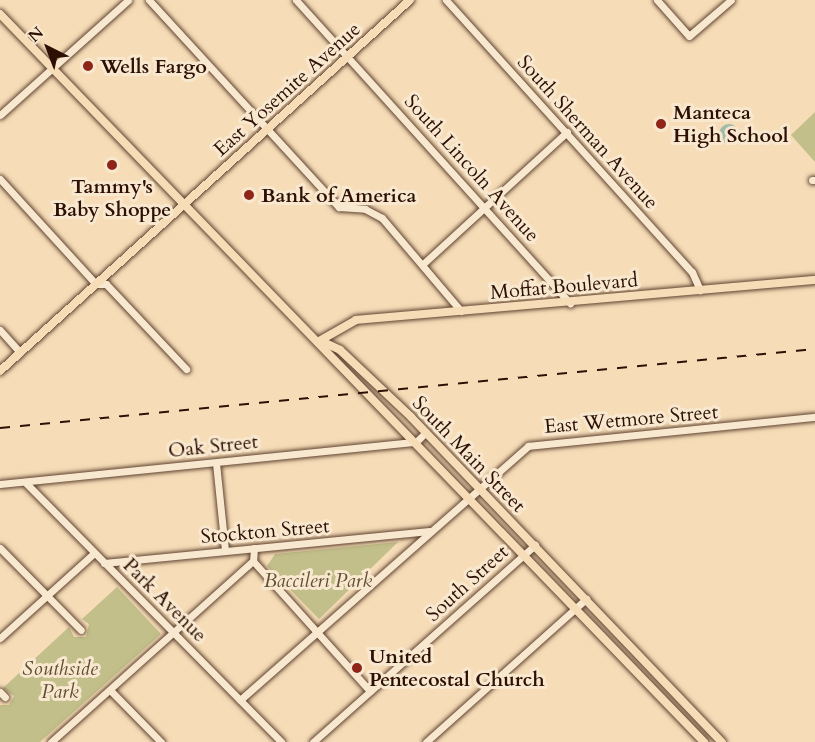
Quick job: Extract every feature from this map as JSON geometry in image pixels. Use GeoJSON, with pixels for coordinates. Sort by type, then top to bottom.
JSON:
{"type":"FeatureCollection","features":[{"type":"Feature","properties":{"kind":"main road","name":"East Yosemite Avenue"},"geometry":{"type":"LineString","coordinates":[[0,371],[410,0]]}},
{"type":"Feature","properties":{"kind":"main road","name":"South Main Street"},"geometry":{"type":"LineString","coordinates":[[0,14],[321,340],[468,497],[578,607],[703,741]]}},
{"type":"Feature","properties":{"kind":"main road","name":"Moffat Boulevard"},"geometry":{"type":"LineString","coordinates":[[321,340],[356,320],[815,280]]}},
{"type":"Feature","properties":{"kind":"main road","name":"South Main Street"},"geometry":{"type":"LineString","coordinates":[[321,340],[340,350],[426,432],[722,742]]}},
{"type":"Feature","properties":{"kind":"main road"},"geometry":{"type":"LineString","coordinates":[[703,741],[712,732]]}},
{"type":"Feature","properties":{"kind":"street"},"geometry":{"type":"LineString","coordinates":[[0,115],[128,0]]}},
{"type":"Feature","properties":{"kind":"street"},"geometry":{"type":"LineString","coordinates":[[149,0],[339,207],[374,212],[424,263],[460,311]]}},
{"type":"Feature","properties":{"kind":"street","name":"South Lincoln Avenue"},"geometry":{"type":"LineString","coordinates":[[296,0],[486,206],[570,303]]}},
{"type":"Feature","properties":{"kind":"street","name":"South Sherman Avenue"},"geometry":{"type":"LineString","coordinates":[[446,0],[692,272],[700,290]]}},
{"type":"Feature","properties":{"kind":"street"},"geometry":{"type":"LineString","coordinates":[[657,0],[689,36],[730,0]]}},
{"type":"Feature","properties":{"kind":"street"},"geometry":{"type":"LineString","coordinates":[[424,263],[567,132]]}},
{"type":"Feature","properties":{"kind":"street"},"geometry":{"type":"LineString","coordinates":[[0,179],[96,284],[106,284],[186,369]]}},
{"type":"Feature","properties":{"kind":"street"},"geometry":{"type":"LineString","coordinates":[[0,330],[20,352]]}},
{"type":"Feature","properties":{"kind":"street","name":"East Wetmore Street"},"geometry":{"type":"LineString","coordinates":[[240,700],[522,450],[541,443],[815,417]]}},
{"type":"Feature","properties":{"kind":"street"},"geometry":{"type":"LineString","coordinates":[[416,442],[426,432]]}},
{"type":"Feature","properties":{"kind":"street","name":"Oak Street"},"geometry":{"type":"LineString","coordinates":[[0,484],[416,442]]}},
{"type":"Feature","properties":{"kind":"street"},"geometry":{"type":"LineString","coordinates":[[216,463],[225,550]]}},
{"type":"Feature","properties":{"kind":"street","name":"Park Avenue"},"geometry":{"type":"LineString","coordinates":[[25,482],[281,742]]}},
{"type":"Feature","properties":{"kind":"street","name":"Stockton Street"},"geometry":{"type":"LineString","coordinates":[[104,563],[429,531]]}},
{"type":"Feature","properties":{"kind":"street","name":"South Street"},"geometry":{"type":"LineString","coordinates":[[313,742],[535,545]]}},
{"type":"Feature","properties":{"kind":"street"},"geometry":{"type":"LineString","coordinates":[[0,548],[81,630]]}},
{"type":"Feature","properties":{"kind":"street"},"geometry":{"type":"LineString","coordinates":[[51,742],[253,561],[254,548]]}},
{"type":"Feature","properties":{"kind":"street"},"geometry":{"type":"LineString","coordinates":[[0,638],[94,553]]}},
{"type":"Feature","properties":{"kind":"street"},"geometry":{"type":"LineString","coordinates":[[253,561],[370,691]]}},
{"type":"Feature","properties":{"kind":"street"},"geometry":{"type":"LineString","coordinates":[[426,742],[586,599]]}},
{"type":"Feature","properties":{"kind":"street"},"geometry":{"type":"LineString","coordinates":[[110,690],[162,742]]}},
{"type":"Feature","properties":{"kind":"green space"},"geometry":{"type":"Polygon","coordinates":[[[815,112],[815,162],[791,135],[815,112]]]}},
{"type":"Feature","properties":{"kind":"green space","name":"Baccileri Park"},"geometry":{"type":"Polygon","coordinates":[[[398,542],[319,619],[267,566],[275,554],[398,542]]]}},
{"type":"Feature","properties":{"kind":"green space","name":"Southside Park"},"geometry":{"type":"Polygon","coordinates":[[[117,587],[161,634],[40,742],[0,742],[0,705],[9,705],[14,696],[3,688],[69,627],[74,637],[86,637],[89,624],[82,619],[117,587]]]}},
{"type":"Feature","properties":{"kind":"shaded area"},"geometry":{"type":"Polygon","coordinates":[[[729,124],[736,127],[739,134],[736,141],[729,144],[722,141],[719,134],[722,127],[729,124]]]}},
{"type":"Feature","properties":{"kind":"railway"},"geometry":{"type":"LineString","coordinates":[[0,428],[815,349]]}},
{"type":"Feature","properties":{"kind":"place","name":"Wells Fargo"},"geometry":{"type":"Point","coordinates":[88,66]}},
{"type":"Feature","properties":{"kind":"place","name":"Manteca High School"},"geometry":{"type":"Point","coordinates":[661,124]}},
{"type":"Feature","properties":{"kind":"place","name":"Tammy's Baby Shoppe"},"geometry":{"type":"Point","coordinates":[112,165]}},
{"type":"Feature","properties":{"kind":"place","name":"Bank of America"},"geometry":{"type":"Point","coordinates":[249,195]}},
{"type":"Feature","properties":{"kind":"place","name":"United Pentecostal Church"},"geometry":{"type":"Point","coordinates":[357,668]}}]}
